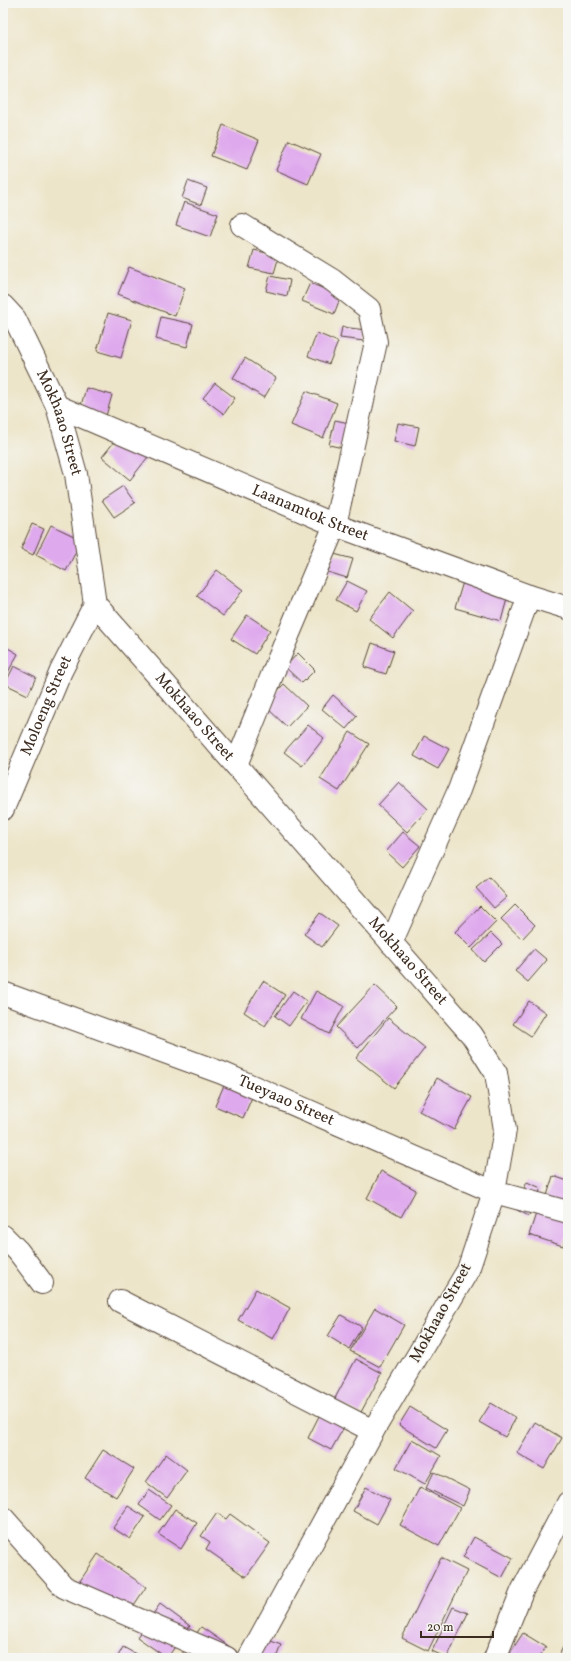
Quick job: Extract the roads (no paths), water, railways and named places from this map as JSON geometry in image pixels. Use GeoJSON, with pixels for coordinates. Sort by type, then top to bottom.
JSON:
{"type":"FeatureCollection","features":[{"type":"Feature","properties":{"kind":"street"},"geometry":{"type":"LineString","coordinates":[[236,765],[284,642],[335,525],[376,342],[369,309],[332,280],[242,225]]}},
{"type":"Feature","properties":{"kind":"street","name":"Mokhaao Street"},"geometry":{"type":"LineString","coordinates":[[3,306],[15,319],[56,406],[76,474],[95,604],[472,1035],[496,1073],[505,1130],[494,1192],[468,1270],[373,1431],[249,1658]]}},
{"type":"Feature","properties":{"kind":"street","name":"Laanamtok Street"},"geometry":{"type":"LineString","coordinates":[[56,406],[335,525],[529,596],[568,608]]}},
{"type":"Feature","properties":{"kind":"street"},"geometry":{"type":"LineString","coordinates":[[392,943],[459,790],[529,596]]}},
{"type":"Feature","properties":{"kind":"street","name":"Moloeng Street"},"geometry":{"type":"LineString","coordinates":[[3,809],[61,671],[95,604]]}},
{"type":"Feature","properties":{"kind":"street","name":"Tueyaao Street"},"geometry":{"type":"LineString","coordinates":[[3,993],[222,1073],[494,1192],[568,1212]]}},
{"type":"Feature","properties":{"kind":"street"},"geometry":{"type":"LineString","coordinates":[[3,1236],[18,1251],[42,1283]]}},
{"type":"Feature","properties":{"kind":"street"},"geometry":{"type":"LineString","coordinates":[[120,1301],[373,1431]]}},
{"type":"Feature","properties":{"kind":"street"},"geometry":{"type":"LineString","coordinates":[[495,1658],[522,1592],[568,1503]]}},
{"type":"Feature","properties":{"kind":"street"},"geometry":{"type":"LineString","coordinates":[[3,1518],[64,1587],[227,1658]]}}]}
